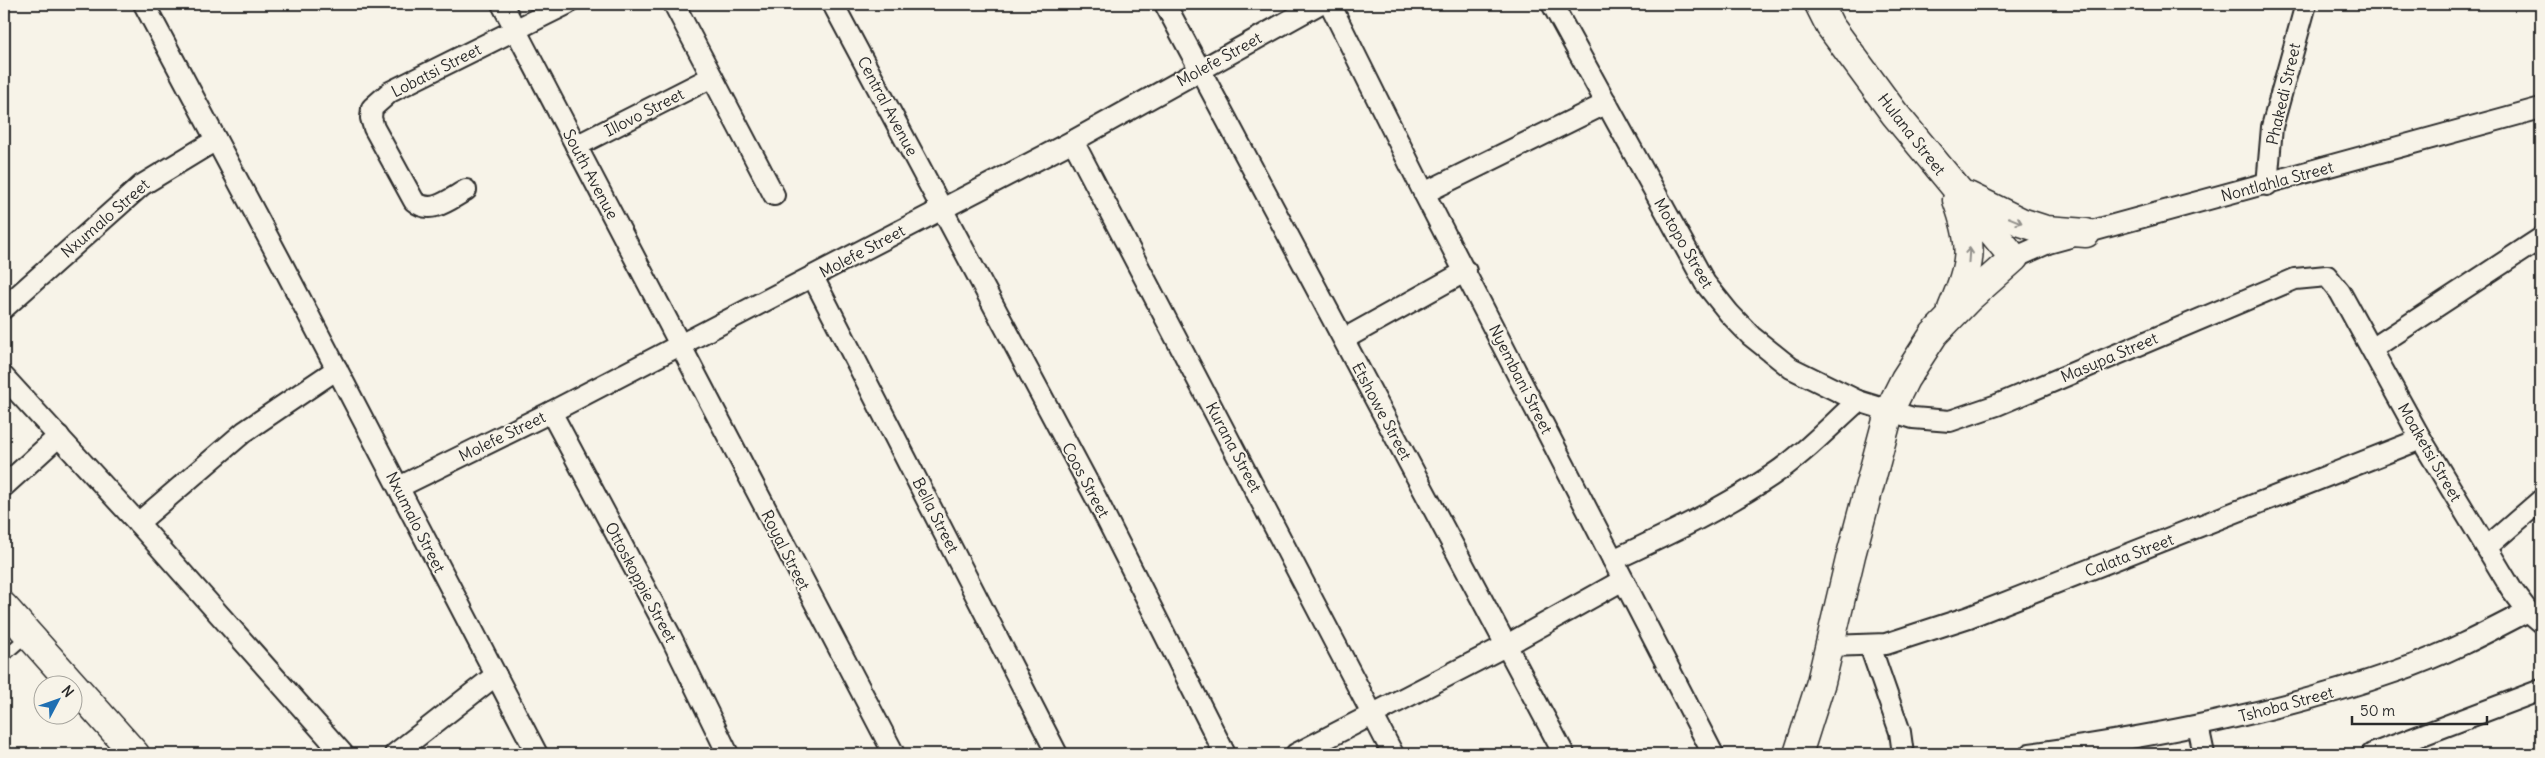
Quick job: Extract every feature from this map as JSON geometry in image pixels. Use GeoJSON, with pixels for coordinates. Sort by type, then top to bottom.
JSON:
{"type":"FeatureCollection","features":[{"type":"Feature","properties":{"kind":"street","name":"Nxumalo Street"},"geometry":{"type":"LineString","coordinates":[[144,4],[399,487],[537,754]]}},
{"type":"Feature","properties":{"kind":"street","name":"South Avenue"},"geometry":{"type":"LineString","coordinates":[[502,4],[680,345]]}},
{"type":"Feature","properties":{"kind":"street"},"geometry":{"type":"LineString","coordinates":[[515,30],[567,4]]}},
{"type":"Feature","properties":{"kind":"street"},"geometry":{"type":"LineString","coordinates":[[674,4],[774,195]]}},
{"type":"Feature","properties":{"kind":"street","name":"Central Avenue"},"geometry":{"type":"LineString","coordinates":[[834,4],[942,208]]}},
{"type":"Feature","properties":{"kind":"street","name":"Etshowe Street"},"geometry":{"type":"LineString","coordinates":[[1165,4],[1564,754]]}},
{"type":"Feature","properties":{"kind":"street","name":"Molefe Street"},"geometry":{"type":"LineString","coordinates":[[399,487],[552,412],[1073,141],[1319,4]]}},
{"type":"Feature","properties":{"kind":"street","name":"Nyembani Street"},"geometry":{"type":"LineString","coordinates":[[1330,4],[1424,193],[1466,270],[1713,754]]}},
{"type":"Feature","properties":{"kind":"street","name":"Motopo Street"},"geometry":{"type":"LineString","coordinates":[[1552,4],[1699,272],[1729,314],[1791,368],[1858,401],[1890,409]]}},
{"type":"Feature","properties":{"kind":"street","name":"Hulana Street"},"geometry":{"type":"LineString","coordinates":[[1819,4],[1830,26],[1852,56],[1954,187],[2014,258]]}},
{"type":"Feature","properties":{"kind":"street","name":"Phakedi Street"},"geometry":{"type":"LineString","coordinates":[[2266,184],[2272,127],[2306,4]]}},
{"type":"Feature","properties":{"kind":"street","name":"Lobatsi Street"},"geometry":{"type":"LineString","coordinates":[[466,190],[432,207],[424,207],[414,201],[374,128],[371,118],[372,108],[390,92],[515,30]]}},
{"type":"Feature","properties":{"kind":"street","name":"Illovo Street"},"geometry":{"type":"LineString","coordinates":[[576,146],[712,77]]}},
{"type":"Feature","properties":{"kind":"street"},"geometry":{"type":"LineString","coordinates":[[1424,193],[1607,103]]}},
{"type":"Feature","properties":{"kind":"street","name":"Nontlahla Street"},"geometry":{"type":"LineString","coordinates":[[2014,258],[2048,243],[2541,108]]}},
{"type":"Feature","properties":{"kind":"street","name":"Nxumalo Street"},"geometry":{"type":"LineString","coordinates":[[4,308],[135,190],[216,140]]}},
{"type":"Feature","properties":{"kind":"street","name":"Kurana Street"},"geometry":{"type":"LineString","coordinates":[[1073,141],[1393,754]]}},
{"type":"Feature","properties":{"kind":"street"},"geometry":{"type":"LineString","coordinates":[[1954,187],[2021,222],[2046,230],[2086,233]]}},
{"type":"Feature","properties":{"kind":"street"},"geometry":{"type":"LineString","coordinates":[[1949,318],[1968,270],[1970,255],[1967,229],[1954,187]]}},
{"type":"Feature","properties":{"kind":"street","name":"Coos Street"},"geometry":{"type":"LineString","coordinates":[[942,208],[1096,498],[1225,754]]}},
{"type":"Feature","properties":{"kind":"street"},"geometry":{"type":"LineString","coordinates":[[2372,349],[2541,238]]}},
{"type":"Feature","properties":{"kind":"street"},"geometry":{"type":"LineString","coordinates":[[1798,754],[1813,712],[1890,409],[1926,344],[1949,318],[2014,258]]}},
{"type":"Feature","properties":{"kind":"street"},"geometry":{"type":"LineString","coordinates":[[1344,339],[1466,270]]}},
{"type":"Feature","properties":{"kind":"street","name":"Moaketsi Street"},"geometry":{"type":"LineString","coordinates":[[2327,276],[2340,292],[2422,439],[2512,590],[2535,616]]}},
{"type":"Feature","properties":{"kind":"street","name":"Masupa Street"},"geometry":{"type":"LineString","coordinates":[[1890,409],[1913,418],[1934,421],[1950,421],[1975,414],[2295,279],[2327,276]]}},
{"type":"Feature","properties":{"kind":"street","name":"Bella Street"},"geometry":{"type":"LineString","coordinates":[[813,277],[1057,754]]}},
{"type":"Feature","properties":{"kind":"street","name":"Royal Street"},"geometry":{"type":"LineString","coordinates":[[680,345],[894,754]]}},
{"type":"Feature","properties":{"kind":"street"},"geometry":{"type":"LineString","coordinates":[[138,523],[244,432],[337,369]]}},
{"type":"Feature","properties":{"kind":"street"},"geometry":{"type":"LineString","coordinates":[[4,377],[138,523],[343,754]]}},
{"type":"Feature","properties":{"kind":"street"},"geometry":{"type":"LineString","coordinates":[[1613,560],[1659,538],[1772,476],[1858,401]]}},
{"type":"Feature","properties":{"kind":"street","name":"Ottoskoppie Street"},"geometry":{"type":"LineString","coordinates":[[552,412],[670,635],[728,754]]}},
{"type":"Feature","properties":{"kind":"street"},"geometry":{"type":"LineString","coordinates":[[4,486],[59,436]]}},
{"type":"Feature","properties":{"kind":"street","name":"Calata Street"},"geometry":{"type":"LineString","coordinates":[[1830,646],[1870,646],[1893,642],[1969,617],[2422,439]]}},
{"type":"Feature","properties":{"kind":"street"},"geometry":{"type":"LineString","coordinates":[[2487,547],[2541,500]]}},
{"type":"Feature","properties":{"kind":"street"},"geometry":{"type":"LineString","coordinates":[[1296,754],[1507,645],[1623,580]]}},
{"type":"Feature","properties":{"kind":"street"},"geometry":{"type":"LineString","coordinates":[[4,607],[135,754]]}},
{"type":"Feature","properties":{"kind":"street","name":"Tshoba Street"},"geometry":{"type":"LineString","coordinates":[[2030,754],[2198,726],[2284,706],[2398,671],[2535,616]]}},
{"type":"Feature","properties":{"kind":"street"},"geometry":{"type":"LineString","coordinates":[[1870,646],[1900,732],[1903,754]]}},
{"type":"Feature","properties":{"kind":"street"},"geometry":{"type":"LineString","coordinates":[[395,754],[496,675]]}},
{"type":"Feature","properties":{"kind":"street"},"geometry":{"type":"LineString","coordinates":[[2372,754],[2541,690]]}},
{"type":"Feature","properties":{"kind":"street"},"geometry":{"type":"LineString","coordinates":[[2198,726],[2204,754]]}},
{"type":"Feature","properties":{"kind":"lane"},"geometry":{"type":"LineString","coordinates":[[4,656],[28,634]]}}]}
